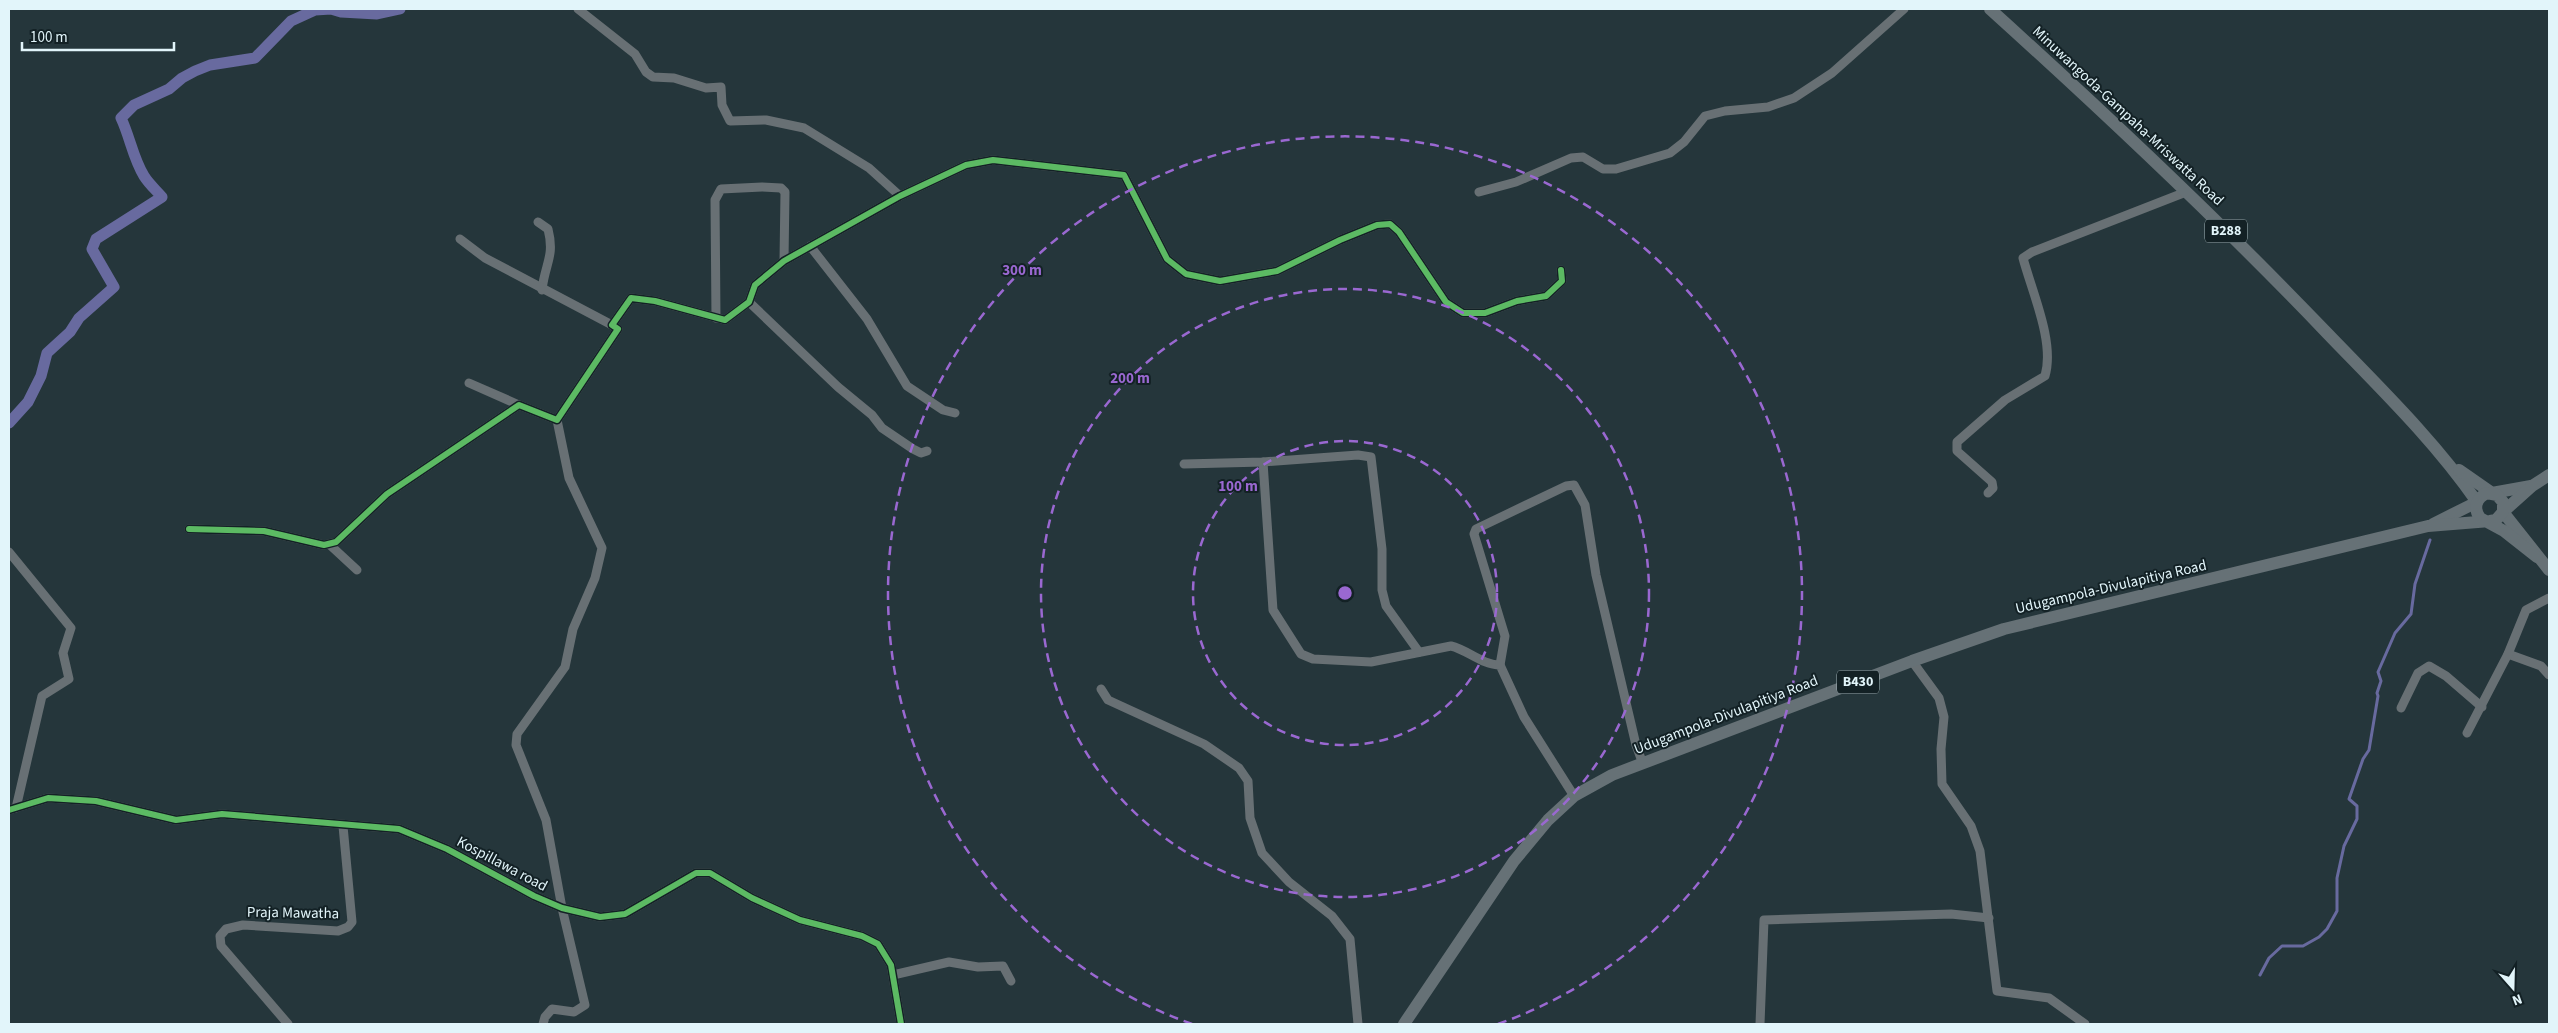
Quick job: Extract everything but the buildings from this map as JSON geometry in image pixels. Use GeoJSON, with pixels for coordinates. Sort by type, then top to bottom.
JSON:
{"type":"FeatureCollection","features":[{"type":"Feature","properties":{"kind":"main road","name":"Minuwangoda-Gampaha-Mriswatta Road"},"geometry":{"type":"LineString","coordinates":[[1990,9],[2186,192],[2301,305],[2451,465],[2477,502]]}},
{"type":"Feature","properties":{"kind":"main road","name":"Minuwangoda-Gampaha-Mriswatta Road"},"geometry":{"type":"LineString","coordinates":[[2451,465],[2492,493]]}},
{"type":"Feature","properties":{"kind":"main road"},"geometry":{"type":"LineString","coordinates":[[2490,522],[2500,517],[2503,512],[2532,486],[2549,475]]}},
{"type":"Feature","properties":{"kind":"main road"},"geometry":{"type":"LineString","coordinates":[[2532,486],[2483,495],[2477,502],[2477,513],[2485,521],[2490,522],[2537,557]]}},
{"type":"Feature","properties":{"kind":"main road"},"geometry":{"type":"LineString","coordinates":[[2492,493],[2503,502],[2503,512],[2549,570]]}},
{"type":"Feature","properties":{"kind":"main road","name":"Udugampola-Divulapitiya Road"},"geometry":{"type":"LineString","coordinates":[[2428,526],[2477,502]]}},
{"type":"Feature","properties":{"kind":"main road","name":"Udugampola-Divulapitiya Road"},"geometry":{"type":"LineString","coordinates":[[1404,1024],[1514,861],[1548,820],[1574,796],[1612,775],[1912,661],[2004,629],[2428,526],[2490,522]]}},
{"type":"Feature","properties":{"kind":"street"},"geometry":{"type":"LineString","coordinates":[[578,9],[635,54],[646,72],[653,77],[674,78],[706,88],[721,87],[722,105],[730,121],[766,120],[804,128],[869,168],[900,196]]}},
{"type":"Feature","properties":{"kind":"street"},"geometry":{"type":"LineString","coordinates":[[1479,192],[1516,182],[1571,158],[1583,157],[1603,169],[1616,168],[1670,153],[1684,142],[1705,116],[1725,111],[1768,107],[1794,98],[1832,73],[1904,9]]}},
{"type":"Feature","properties":{"kind":"street"},"geometry":{"type":"LineString","coordinates":[[612,325],[631,298],[655,300],[725,320],[750,302],[755,285],[784,261],[900,196],[966,165],[993,160],[1124,176],[1167,259],[1186,274],[1220,281],[1277,271],[1349,236],[1377,225],[1390,224],[1399,232],[1446,302],[1463,313],[1484,313],[1517,301],[1546,296],[1562,282],[1561,270]]}},
{"type":"Feature","properties":{"kind":"street"},"geometry":{"type":"LineString","coordinates":[[716,318],[715,200],[721,189],[762,187],[781,188],[785,192],[784,261]]}},
{"type":"Feature","properties":{"kind":"street"},"geometry":{"type":"LineString","coordinates":[[1988,493],[1993,488],[1992,482],[1957,451],[1956,442],[2005,400],[2046,376],[2049,364],[2047,342],[2023,258],[2041,248],[2186,192]]}},
{"type":"Feature","properties":{"kind":"street"},"geometry":{"type":"LineString","coordinates":[[538,222],[548,229],[552,245],[551,260],[544,269],[542,290]]}},
{"type":"Feature","properties":{"kind":"street"},"geometry":{"type":"LineString","coordinates":[[460,238],[485,258],[618,329],[557,420],[569,478],[602,548],[595,578],[574,629],[565,667],[522,724],[517,734],[516,745],[546,820],[562,908],[585,1004],[574,1012],[552,1009],[545,1016],[543,1024]]}},
{"type":"Feature","properties":{"kind":"street"},"geometry":{"type":"LineString","coordinates":[[810,246],[867,319],[907,386],[943,410],[955,413]]}},
{"type":"Feature","properties":{"kind":"street"},"geometry":{"type":"LineString","coordinates":[[750,302],[838,387],[872,415],[882,428],[913,449],[921,453],[927,451]]}},
{"type":"Feature","properties":{"kind":"street"},"geometry":{"type":"LineString","coordinates":[[470,383],[557,420]]}},
{"type":"Feature","properties":{"kind":"street"},"geometry":{"type":"LineString","coordinates":[[189,529],[264,531],[330,545],[387,494],[519,405]]}},
{"type":"Feature","properties":{"kind":"street"},"geometry":{"type":"LineString","coordinates":[[1184,464],[1263,462],[1358,455],[1371,457],[1382,549],[1384,598],[1386,606],[1418,652]]}},
{"type":"Feature","properties":{"kind":"street"},"geometry":{"type":"LineString","coordinates":[[1263,462],[1273,610],[1301,654],[1313,659],[1371,662],[1451,646],[1461,648],[1490,665],[1500,665]]}},
{"type":"Feature","properties":{"kind":"street"},"geometry":{"type":"LineString","coordinates":[[1574,796],[1524,717],[1500,665],[1505,636],[1474,534],[1476,529],[1566,486],[1574,485],[1585,505],[1596,575],[1636,745],[1643,764]]}},
{"type":"Feature","properties":{"kind":"street"},"geometry":{"type":"LineString","coordinates":[[330,545],[357,570]]}},
{"type":"Feature","properties":{"kind":"street"},"geometry":{"type":"LineString","coordinates":[[9,552],[71,628],[63,653],[69,679],[42,696],[12,809]]}},
{"type":"Feature","properties":{"kind":"street"},"geometry":{"type":"LineString","coordinates":[[2468,733],[2508,654],[2526,610],[2549,598]]}},
{"type":"Feature","properties":{"kind":"street"},"geometry":{"type":"LineString","coordinates":[[2508,654],[2541,666],[2549,675]]}},
{"type":"Feature","properties":{"kind":"street"},"geometry":{"type":"LineString","coordinates":[[1912,661],[1939,698],[1944,717],[1941,749],[1942,784],[1971,826],[1980,851],[1997,991],[2049,998],[2085,1024]]}},
{"type":"Feature","properties":{"kind":"street"},"geometry":{"type":"LineString","coordinates":[[2402,708],[2418,673],[2429,666],[2446,676],[2482,707]]}},
{"type":"Feature","properties":{"kind":"street"},"geometry":{"type":"LineString","coordinates":[[1101,689],[1108,700],[1204,744],[1239,768],[1248,781],[1250,818],[1262,853],[1289,882],[1332,916],[1350,939],[1358,1024]]}},
{"type":"Feature","properties":{"kind":"street","name":"Kospillawa road"},"geometry":{"type":"LineString","coordinates":[[12,809],[48,798],[96,801],[176,820],[222,814],[343,826],[399,829],[447,849],[534,896],[562,908],[600,917],[625,914],[696,873],[710,873],[752,898],[800,920],[862,936],[878,944],[891,965],[901,1024]]}},
{"type":"Feature","properties":{"kind":"street","name":"Praja Mawatha"},"geometry":{"type":"LineString","coordinates":[[288,1024],[221,946],[220,936],[226,929],[243,925],[338,931],[348,928],[352,922],[343,826]]}},
{"type":"Feature","properties":{"kind":"street"},"geometry":{"type":"LineString","coordinates":[[1760,1024],[1764,920],[1951,914],[1989,918]]}},
{"type":"Feature","properties":{"kind":"street"},"geometry":{"type":"LineString","coordinates":[[892,975],[949,962],[978,967],[1002,966],[1011,981]]}},
{"type":"Feature","properties":{"kind":"waterway"},"geometry":{"type":"LineString","coordinates":[[9,423],[28,402],[41,376],[47,353],[70,332],[79,318],[114,287],[92,249],[96,239],[162,197],[148,182],[140,169],[121,118],[134,105],[169,89],[182,78],[195,71],[210,65],[255,58],[291,21],[315,10],[331,9],[341,12],[377,14],[400,9]]}},
{"type":"Feature","properties":{"kind":"waterway"},"geometry":{"type":"LineString","coordinates":[[2260,975],[2269,958],[2282,946],[2303,946],[2319,937],[2327,929],[2337,911],[2337,878],[2344,846],[2357,819],[2357,806],[2349,799],[2363,759],[2369,750],[2377,693],[2381,681],[2378,672],[2395,633],[2411,614],[2415,584],[2430,540]]}},
{"type":"Feature","properties":{"kind":"cycle path"},"geometry":{"type":"LineString","coordinates":[[189,529],[264,531],[324,545],[336,542],[387,494],[519,405],[557,420],[618,329],[612,325],[631,298],[655,301],[725,320],[749,302],[755,285],[784,261],[900,196],[966,165],[993,160],[1124,175],[1167,259],[1186,274],[1220,281],[1277,271],[1340,240],[1377,225],[1390,224],[1399,232],[1446,302],[1463,313],[1485,313],[1517,301],[1546,296],[1562,281],[1561,270]]}},
{"type":"Feature","properties":{"kind":"cycle path"},"geometry":{"type":"LineString","coordinates":[[9,810],[48,798],[96,801],[176,820],[222,814],[399,829],[447,849],[534,896],[562,908],[600,917],[625,914],[696,873],[710,873],[752,898],[800,920],[862,936],[878,944],[891,965],[901,1024]]}}]}
